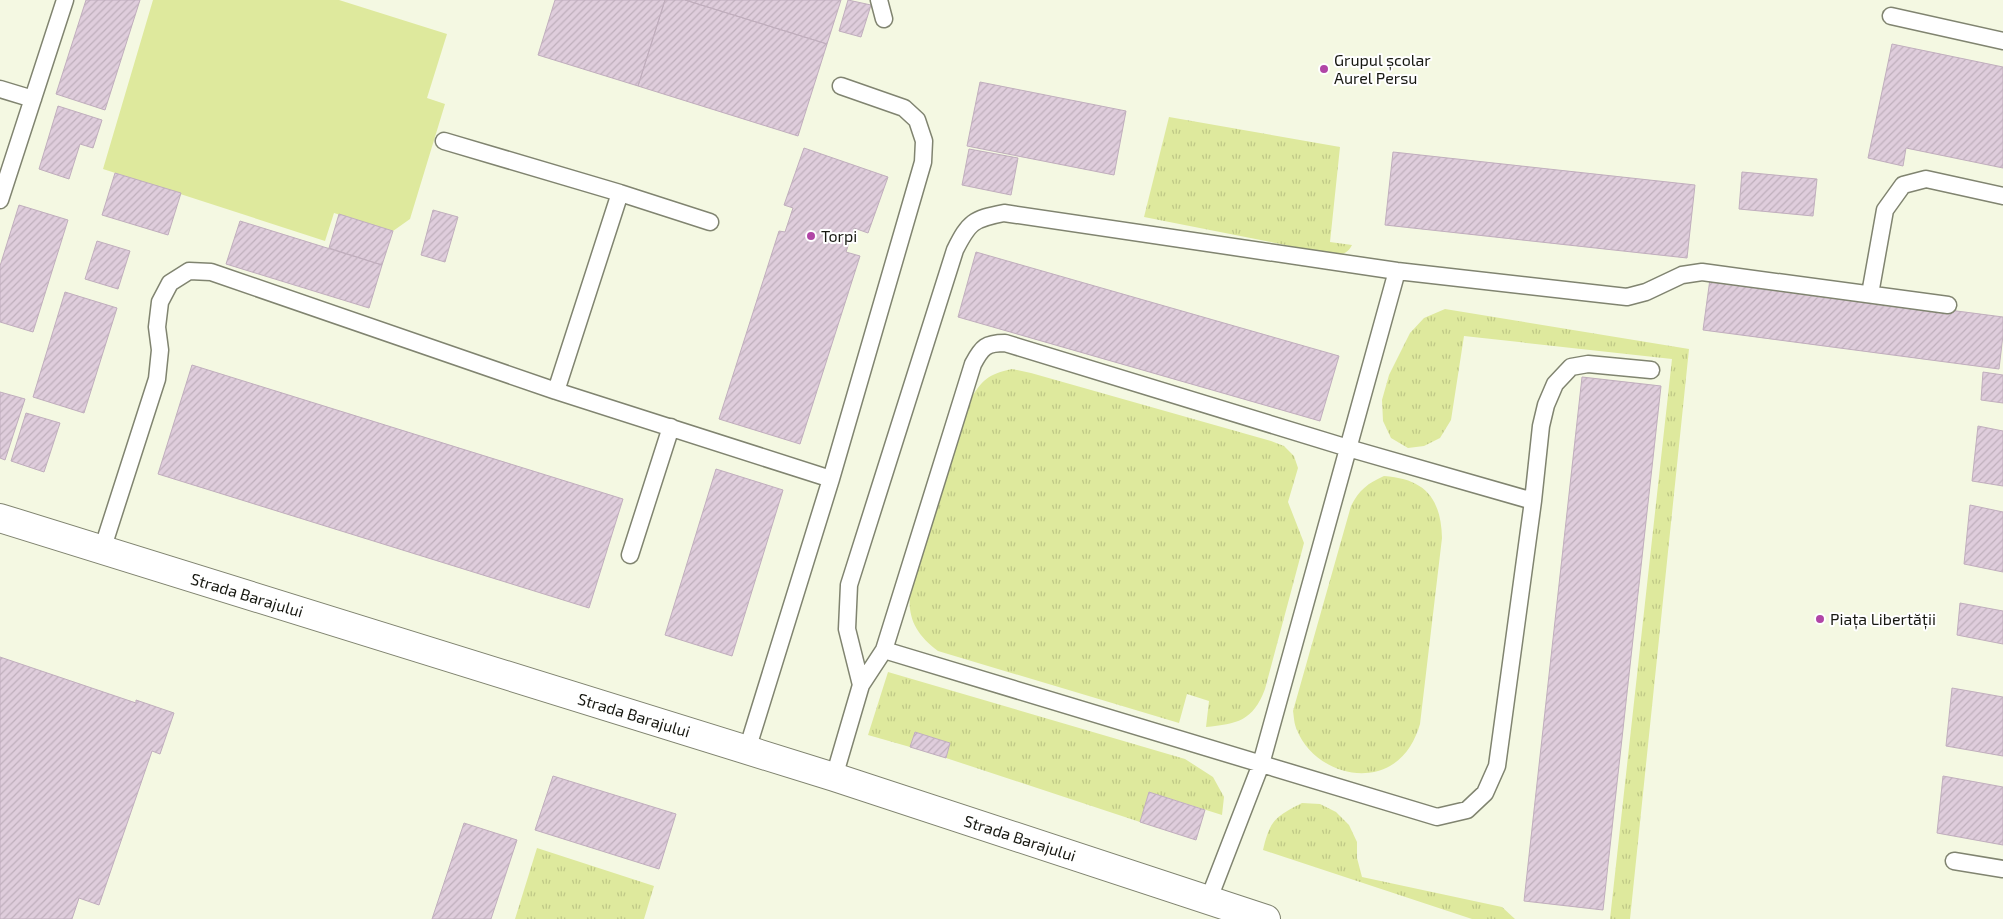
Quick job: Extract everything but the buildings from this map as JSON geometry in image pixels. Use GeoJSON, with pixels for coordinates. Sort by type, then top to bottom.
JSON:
{"type":"FeatureCollection","features":[{"type":"Feature","properties":{"kind":"main road","name":"Strada Barajului"},"geometry":{"type":"LineString","coordinates":[[0,518],[834,777],[1266,919]]}},
{"type":"Feature","properties":{"kind":"lane"},"geometry":{"type":"LineString","coordinates":[[0,200],[65,0]]}},
{"type":"Feature","properties":{"kind":"lane"},"geometry":{"type":"LineString","coordinates":[[879,0],[884,19]]}},
{"type":"Feature","properties":{"kind":"lane"},"geometry":{"type":"LineString","coordinates":[[1891,16],[2003,41]]}},
{"type":"Feature","properties":{"kind":"lane"},"geometry":{"type":"LineString","coordinates":[[747,750],[831,479],[923,162],[924,141],[917,120],[904,108],[841,86]]}},
{"type":"Feature","properties":{"kind":"lane"},"geometry":{"type":"LineString","coordinates":[[0,89],[33,99]]}},
{"type":"Feature","properties":{"kind":"lane"},"geometry":{"type":"LineString","coordinates":[[444,141],[620,193],[710,222]]}},
{"type":"Feature","properties":{"kind":"lane"},"geometry":{"type":"LineString","coordinates":[[1870,294],[1885,210],[1903,186],[1926,179],[2003,196]]}},
{"type":"Feature","properties":{"kind":"lane"},"geometry":{"type":"LineString","coordinates":[[556,391],[620,193]]}},
{"type":"Feature","properties":{"kind":"lane"},"geometry":{"type":"LineString","coordinates":[[861,684],[847,629],[849,585],[955,250],[966,229],[981,218],[1004,213],[1397,271],[1626,297],[1646,292],[1682,276],[1702,272],[1948,305]]}},
{"type":"Feature","properties":{"kind":"lane"},"geometry":{"type":"LineString","coordinates":[[102,550],[157,379],[160,350],[157,327],[160,302],[170,283],[189,271],[211,272],[556,391],[831,479]]}},
{"type":"Feature","properties":{"kind":"lane"},"geometry":{"type":"LineString","coordinates":[[1208,900],[1261,764],[1397,271]]}},
{"type":"Feature","properties":{"kind":"lane"},"geometry":{"type":"LineString","coordinates":[[834,777],[861,684],[884,650],[973,364],[980,350],[991,343],[1005,343],[1348,448],[1533,501]]}},
{"type":"Feature","properties":{"kind":"lane"},"geometry":{"type":"LineString","coordinates":[[884,650],[1438,817],[1467,810],[1485,794],[1497,766],[1533,501],[1541,426],[1546,405],[1555,384],[1564,372],[1571,367],[1588,364],[1651,370]]}},
{"type":"Feature","properties":{"kind":"lane"},"geometry":{"type":"LineString","coordinates":[[630,555],[671,428]]}},
{"type":"Feature","properties":{"kind":"lane"},"geometry":{"type":"LineString","coordinates":[[1954,861],[2003,869]]}},
{"type":"Feature","properties":{"kind":"green space"},"geometry":{"type":"Polygon","coordinates":[[[153,0],[339,0],[447,34],[427,98],[445,104],[410,219],[393,231],[334,213],[325,241],[103,169],[153,0]]]}},
{"type":"Feature","properties":{"kind":"green space"},"geometry":{"type":"Polygon","coordinates":[[[1169,117],[1340,147],[1330,242],[1352,245],[1350,249],[1341,254],[1326,253],[1144,217],[1169,117]]]}},
{"type":"Feature","properties":{"kind":"green space"},"geometry":{"type":"Polygon","coordinates":[[[1445,309],[1689,349],[1630,919],[1610,919],[1672,359],[1464,336],[1451,420],[1440,438],[1424,446],[1408,448],[1391,438],[1383,421],[1382,400],[1389,375],[1410,333],[1424,318],[1445,309]]]}},
{"type":"Feature","properties":{"kind":"green space"},"geometry":{"type":"Polygon","coordinates":[[[1012,369],[1271,441],[1284,446],[1294,456],[1298,468],[1288,502],[1304,543],[1265,689],[1255,708],[1243,719],[1227,724],[1206,727],[1209,701],[1187,694],[1179,723],[938,651],[918,630],[911,615],[911,586],[970,400],[978,387],[986,379],[997,373],[1012,369]]]}},
{"type":"Feature","properties":{"kind":"green space"},"geometry":{"type":"Polygon","coordinates":[[[1384,476],[1410,481],[1428,493],[1438,512],[1442,538],[1418,730],[1413,742],[1405,753],[1390,766],[1377,771],[1349,772],[1336,768],[1312,753],[1303,742],[1297,730],[1293,711],[1351,506],[1365,488],[1373,481],[1384,476]]]}},
{"type":"Feature","properties":{"kind":"green space"},"geometry":{"type":"Polygon","coordinates":[[[888,672],[1185,759],[1213,777],[1224,797],[1222,815],[1149,792],[1140,822],[946,758],[950,743],[915,732],[910,747],[868,735],[888,672]]]}},
{"type":"Feature","properties":{"kind":"green space"},"geometry":{"type":"Polygon","coordinates":[[[1302,803],[1320,804],[1336,812],[1349,825],[1357,842],[1357,858],[1362,877],[1502,907],[1515,919],[1472,919],[1263,850],[1268,832],[1275,820],[1302,803]]]}},
{"type":"Feature","properties":{"kind":"green space"},"geometry":{"type":"Polygon","coordinates":[[[537,848],[654,886],[644,919],[515,919],[537,848]]]}},
{"type":"Feature","properties":{"kind":"place","name":"Grupul școlar Aurel Persu"},"geometry":{"type":"Point","coordinates":[1324,69]}},
{"type":"Feature","properties":{"kind":"place","name":"Torpi"},"geometry":{"type":"Point","coordinates":[811,236]}},
{"type":"Feature","properties":{"kind":"place","name":"Piața Libertății"},"geometry":{"type":"Point","coordinates":[1820,619]}}]}
